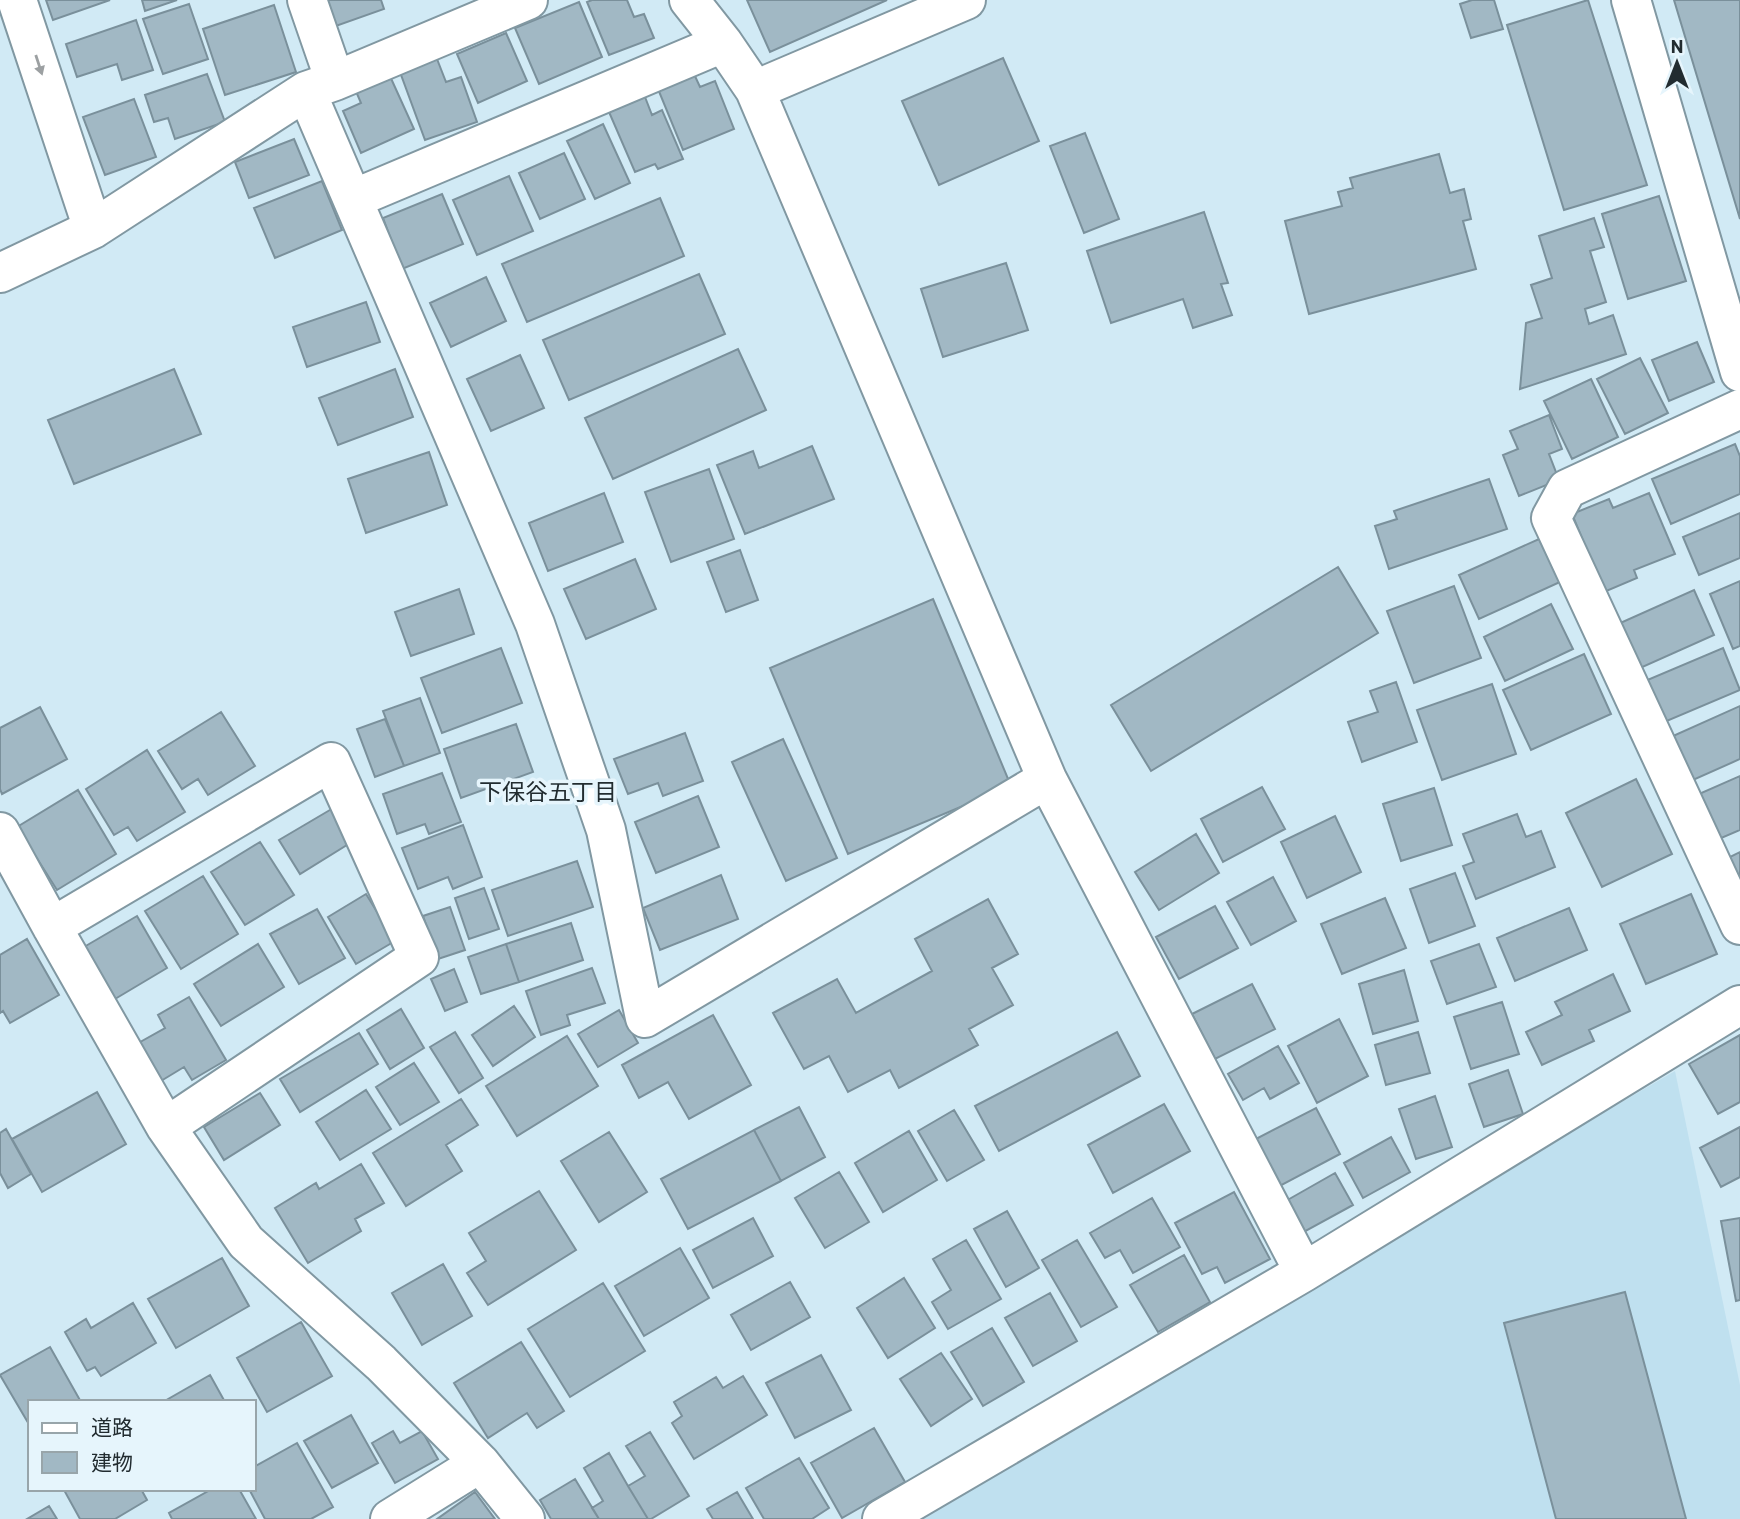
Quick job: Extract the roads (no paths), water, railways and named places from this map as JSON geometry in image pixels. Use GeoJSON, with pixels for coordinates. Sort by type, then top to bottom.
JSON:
{"type":"FeatureCollection","features":[{"type":"Feature","properties":{"kind":"street"},"geometry":{"type":"LineString","coordinates":[[17,0],[93,229]]}},
{"type":"Feature","properties":{"kind":"street"},"geometry":{"type":"LineString","coordinates":[[307,0],[321,86],[353,199],[535,624],[606,830],[645,1018],[1048,779]]}},
{"type":"Feature","properties":{"kind":"street"},"geometry":{"type":"LineString","coordinates":[[0,272],[93,229],[321,86],[528,0]]}},
{"type":"Feature","properties":{"kind":"street"},"geometry":{"type":"LineString","coordinates":[[688,0],[723,43],[755,90],[1048,779],[1304,1272]]}},
{"type":"Feature","properties":{"kind":"street"},"geometry":{"type":"LineString","coordinates":[[755,90],[966,0]]}},
{"type":"Feature","properties":{"kind":"street"},"geometry":{"type":"LineString","coordinates":[[1631,0],[1740,372]]}},
{"type":"Feature","properties":{"kind":"street"},"geometry":{"type":"LineString","coordinates":[[353,199],[723,43]]}},
{"type":"Feature","properties":{"kind":"street"},"geometry":{"type":"LineString","coordinates":[[1740,409],[1567,489],[1552,518],[1740,925]]}},
{"type":"Feature","properties":{"kind":"street"},"geometry":{"type":"LineString","coordinates":[[52,927],[331,762],[419,957],[166,1127]]}},
{"type":"Feature","properties":{"kind":"street"},"geometry":{"type":"LineString","coordinates":[[0,832],[166,1127],[246,1242],[381,1363],[480,1464],[525,1519]]}},
{"type":"Feature","properties":{"kind":"street"},"geometry":{"type":"LineString","coordinates":[[882,1519],[1304,1272],[1740,1005]]}},
{"type":"Feature","properties":{"kind":"street"},"geometry":{"type":"LineString","coordinates":[[390,1519],[480,1464]]}},
{"type":"Feature","properties":{"kind":"district","name":"下保谷五丁目"},"geometry":{"type":"Point","coordinates":[548,792]}}]}
